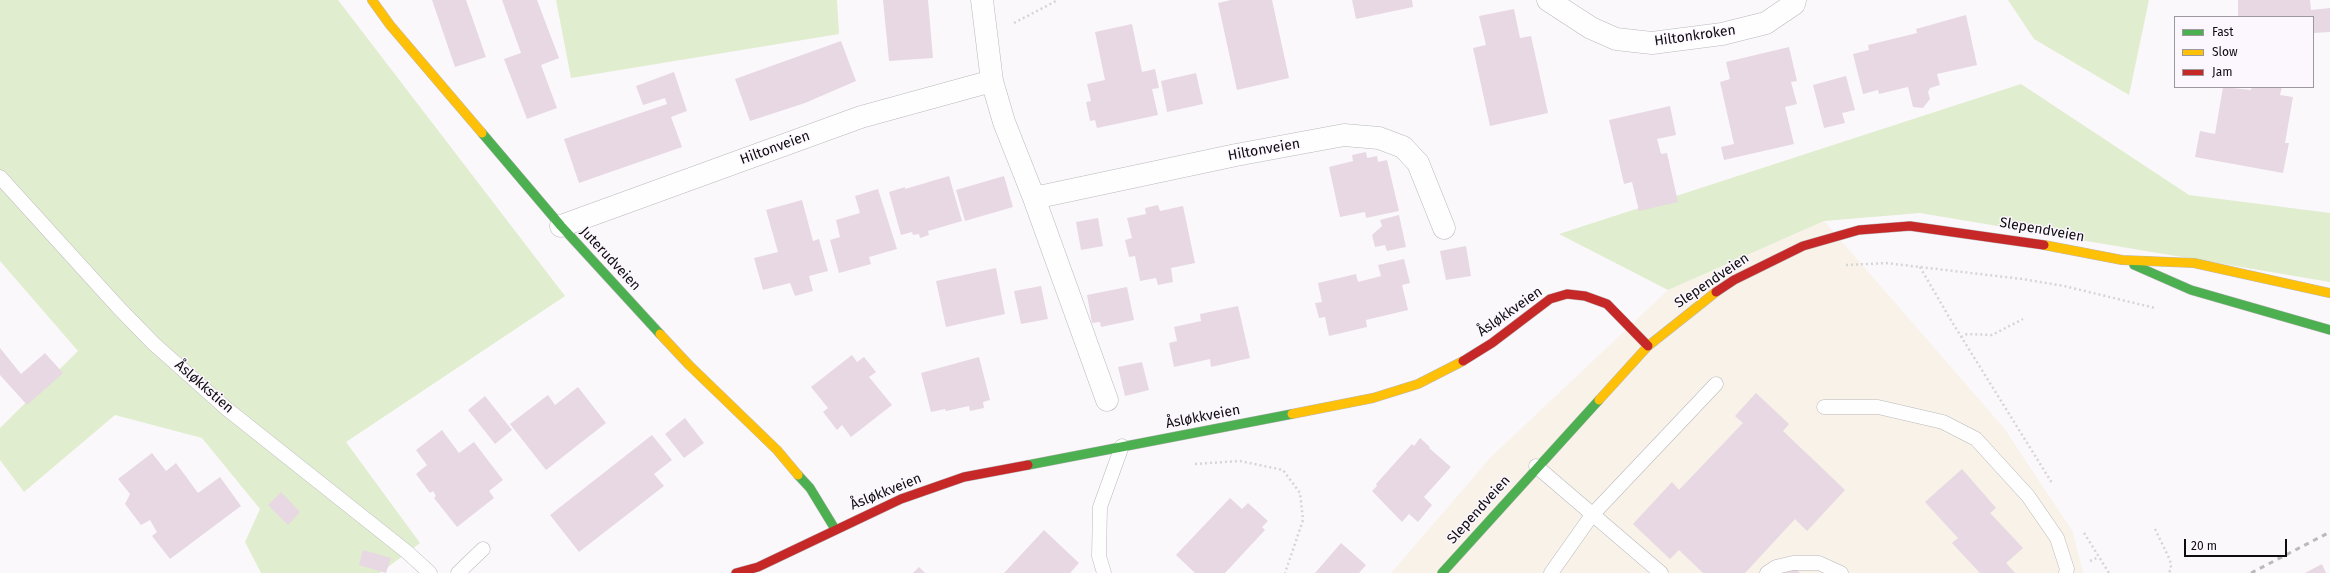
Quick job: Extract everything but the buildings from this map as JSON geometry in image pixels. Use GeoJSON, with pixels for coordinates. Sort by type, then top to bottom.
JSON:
{"type":"FeatureCollection","features":[{"type":"Feature","properties":{"kind":"street","name":"Juterudveien"},"geometry":{"type":"LineString","coordinates":[[372,0],[390,25],[561,226],[689,365],[777,450],[810,488],[835,529]]}},
{"type":"Feature","properties":{"kind":"street"},"geometry":{"type":"LineString","coordinates":[[982,0],[985,38],[992,81],[1004,122],[1034,198],[1107,400]]}},
{"type":"Feature","properties":{"kind":"street","name":"Hiltonkroken"},"geometry":{"type":"LineString","coordinates":[[1548,0],[1591,28],[1616,39],[1652,43],[1722,34],[1766,23],[1794,4],[1795,0]]}},
{"type":"Feature","properties":{"kind":"street","name":"Hiltonveien"},"geometry":{"type":"LineString","coordinates":[[561,226],[861,117],[992,81]]}},
{"type":"Feature","properties":{"kind":"street","name":"Hiltonveien"},"geometry":{"type":"LineString","coordinates":[[1034,198],[1236,154],[1344,135],[1379,138],[1403,147],[1418,163],[1444,228]]}},
{"type":"Feature","properties":{"kind":"street","name":"Slependveien"},"geometry":{"type":"LineString","coordinates":[[1442,573],[1536,466],[1648,346],[1706,298],[1757,267],[1803,246],[1833,236],[1859,230],[1910,226],[1942,229],[2020,240],[2122,260],[2194,263],[2330,293]]}},
{"type":"Feature","properties":{"kind":"street","name":"Slependveien"},"geometry":{"type":"LineString","coordinates":[[2122,260],[2191,290],[2330,330]]}},
{"type":"Feature","properties":{"kind":"street","name":"Åsløkkveien"},"geometry":{"type":"LineString","coordinates":[[736,573],[758,567],[835,529],[902,499],[964,477],[1372,398],[1418,384],[1452,368],[1492,343],[1550,299],[1567,294],[1585,296],[1607,304],[1648,346]]}},
{"type":"Feature","properties":{"kind":"lane","name":"Åsløkkstien"},"geometry":{"type":"LineString","coordinates":[[0,177],[118,308],[153,343],[227,409],[407,552],[430,573]]}},
{"type":"Feature","properties":{"kind":"lane"},"geometry":{"type":"LineString","coordinates":[[1551,573],[1592,515],[1716,384]]}},
{"type":"Feature","properties":{"kind":"lane"},"geometry":{"type":"LineString","coordinates":[[1824,408],[1878,407],[1942,422],[1976,439],[2028,496],[2057,538],[2067,569],[2066,573]]}},
{"type":"Feature","properties":{"kind":"lane"},"geometry":{"type":"LineString","coordinates":[[1104,573],[1098,556],[1100,507],[1122,446]]}},
{"type":"Feature","properties":{"kind":"lane"},"geometry":{"type":"LineString","coordinates":[[1536,466],[1661,573]]}},
{"type":"Feature","properties":{"kind":"lane"},"geometry":{"type":"LineString","coordinates":[[458,573],[482,549]]}},
{"type":"Feature","properties":{"kind":"lane"},"geometry":{"type":"LineString","coordinates":[[1767,573],[1776,567],[1793,563],[1819,563],[1841,573]]}},
{"type":"Feature","properties":{"kind":"path"},"geometry":{"type":"LineString","coordinates":[[985,38],[1058,0]]}},
{"type":"Feature","properties":{"kind":"path"},"geometry":{"type":"LineString","coordinates":[[1839,266],[1886,263],[2064,286],[2156,309]]}},
{"type":"Feature","properties":{"kind":"path"},"geometry":{"type":"LineString","coordinates":[[1920,267],[1961,337],[2053,484]]}},
{"type":"Feature","properties":{"kind":"path"},"geometry":{"type":"LineString","coordinates":[[1961,337],[1967,334],[1992,335],[2023,319]]}},
{"type":"Feature","properties":{"kind":"path"},"geometry":{"type":"LineString","coordinates":[[1194,464],[1240,461],[1283,470],[1300,493],[1302,520],[1285,573]]}},
{"type":"Feature","properties":{"kind":"path"},"geometry":{"type":"LineString","coordinates":[[2155,529],[2170,560],[2171,568],[2169,573]]}},
{"type":"Feature","properties":{"kind":"path"},"geometry":{"type":"LineString","coordinates":[[2082,531],[2109,573]]}},
{"type":"Feature","properties":{"kind":"shaded area"},"geometry":{"type":"Polygon","coordinates":[[[1824,221],[2004,428],[2073,532],[2083,573],[1391,573],[1491,457],[1668,290],[1824,221]]]}},
{"type":"Feature","properties":{"kind":"green space"},"geometry":{"type":"Polygon","coordinates":[[[0,0],[338,0],[565,296],[346,442],[420,543],[380,573],[261,573],[245,542],[260,509],[202,438],[115,415],[24,492],[0,460],[0,428],[78,351],[0,261],[0,0]]]}},
{"type":"Feature","properties":{"kind":"green space"},"geometry":{"type":"Polygon","coordinates":[[[556,0],[837,0],[839,34],[571,78],[556,0]]]}},
{"type":"Feature","properties":{"kind":"green space"},"geometry":{"type":"Polygon","coordinates":[[[2008,0],[2149,0],[2129,95],[2034,39],[2008,0]]]}},
{"type":"Feature","properties":{"kind":"green space"},"geometry":{"type":"Polygon","coordinates":[[[2021,84],[2189,195],[2330,213],[2330,282],[1920,213],[1824,221],[1668,290],[1559,234],[2021,84]]]}},
{"type":"Feature","properties":{"kind":"railway"},"geometry":{"type":"LineString","coordinates":[[2251,573],[2330,532]]}},
{"type":"Feature","properties":{"kind":"traffic: fast"},"geometry":{"type":"LineString","coordinates":[[482,133],[561,226],[660,334]]}},
{"type":"Feature","properties":{"kind":"traffic: fast"},"geometry":{"type":"LineString","coordinates":[[2134,265],[2191,290],[2330,330]]}},
{"type":"Feature","properties":{"kind":"traffic: fast"},"geometry":{"type":"LineString","coordinates":[[1442,573],[1599,400]]}},
{"type":"Feature","properties":{"kind":"traffic: fast"},"geometry":{"type":"LineString","coordinates":[[1028,465],[1292,414]]}},
{"type":"Feature","properties":{"kind":"traffic: fast"},"geometry":{"type":"LineString","coordinates":[[798,475],[810,488],[835,529]]}},
{"type":"Feature","properties":{"kind":"traffic: slow"},"geometry":{"type":"LineString","coordinates":[[372,0],[390,25],[482,133]]}},
{"type":"Feature","properties":{"kind":"traffic: slow"},"geometry":{"type":"LineString","coordinates":[[2044,245],[2122,260],[2194,263],[2330,293]]}},
{"type":"Feature","properties":{"kind":"traffic: slow"},"geometry":{"type":"LineString","coordinates":[[1599,400],[1648,346],[1716,292]]}},
{"type":"Feature","properties":{"kind":"traffic: slow"},"geometry":{"type":"LineString","coordinates":[[660,334],[689,365],[777,450],[798,475]]}},
{"type":"Feature","properties":{"kind":"traffic: slow"},"geometry":{"type":"LineString","coordinates":[[1292,414],[1373,398],[1418,384],[1463,361]]}},
{"type":"Feature","properties":{"kind":"traffic: jam"},"geometry":{"type":"LineString","coordinates":[[1716,292],[1734,280],[1803,246],[1859,230],[1910,226],[2044,245]]}},
{"type":"Feature","properties":{"kind":"traffic: jam"},"geometry":{"type":"LineString","coordinates":[[1463,361],[1492,343],[1550,299],[1567,294],[1585,296],[1607,304],[1648,346]]}},
{"type":"Feature","properties":{"kind":"traffic: jam"},"geometry":{"type":"LineString","coordinates":[[736,573],[758,567],[901,499],[964,477],[1028,465]]}}]}
